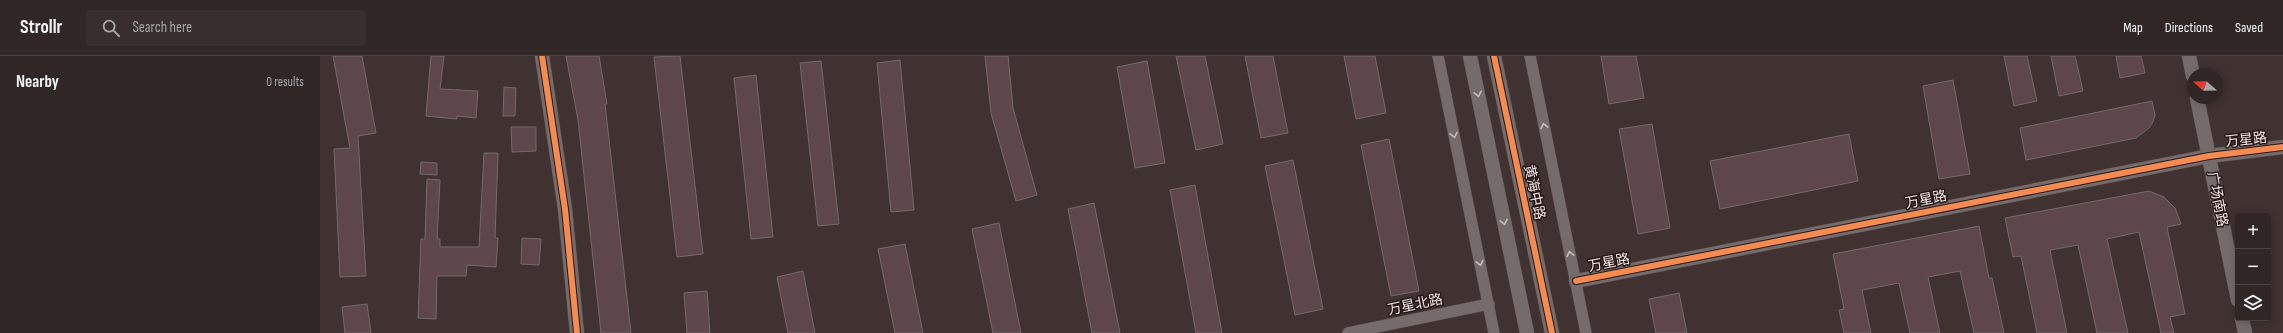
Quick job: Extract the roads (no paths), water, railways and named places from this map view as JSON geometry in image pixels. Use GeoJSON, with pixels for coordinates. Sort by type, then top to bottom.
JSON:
{"type":"FeatureCollection","features":[{"type":"Feature","properties":{"kind":"street"},"geometry":{"type":"LineString","coordinates":[[542,56],[565,209],[577,333]]}},
{"type":"Feature","properties":{"kind":"street"},"geometry":{"type":"LineString","coordinates":[[1438,56],[1494,333]]}},
{"type":"Feature","properties":{"kind":"street"},"geometry":{"type":"LineString","coordinates":[[1470,56],[1527,333]]}},
{"type":"Feature","properties":{"kind":"street","name":"黄海中路"},"geometry":{"type":"LineString","coordinates":[[1494,56],[1552,333]]}},
{"type":"Feature","properties":{"kind":"street","name":"黄海中路"},"geometry":{"type":"LineString","coordinates":[[1530,56],[1586,333]]}},
{"type":"Feature","properties":{"kind":"street"},"geometry":{"type":"LineString","coordinates":[[2189,56],[2191,68]]}},
{"type":"Feature","properties":{"kind":"street","name":"广场南路"},"geometry":{"type":"LineString","coordinates":[[2198,104],[2235,285]]}},
{"type":"Feature","properties":{"kind":"street","name":"万星路"},"geometry":{"type":"LineString","coordinates":[[1576,281],[2209,156],[2283,147]]}},
{"type":"Feature","properties":{"kind":"street","name":"万星北路"},"geometry":{"type":"LineString","coordinates":[[1348,333],[1488,304]]}},
{"type":"Feature","properties":{"kind":"street"},"geometry":{"type":"LineString","coordinates":[[2243,321],[2245,333]]}}]}
